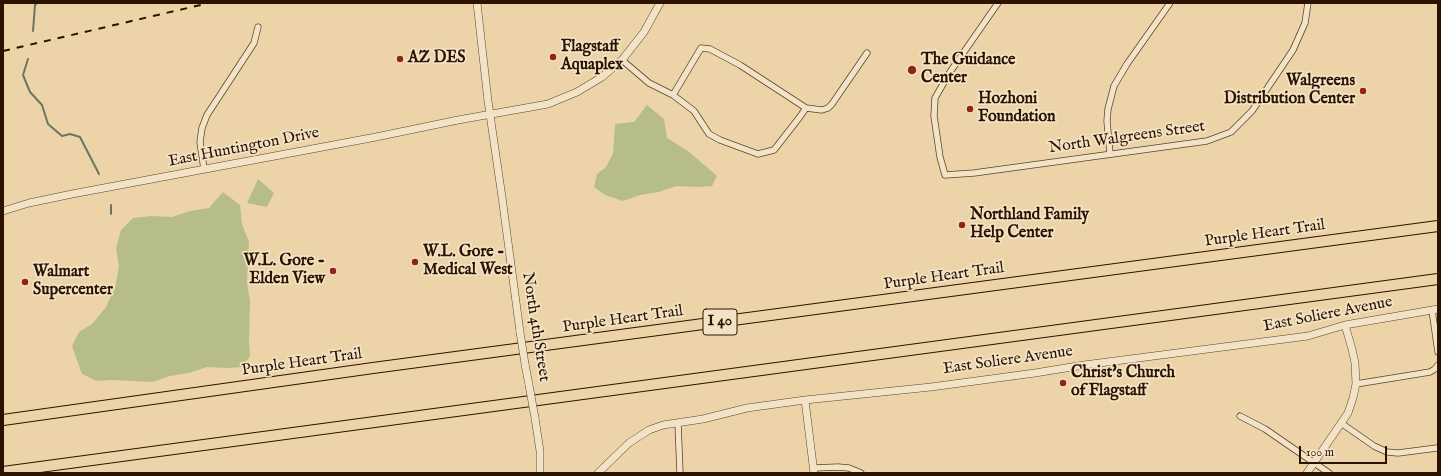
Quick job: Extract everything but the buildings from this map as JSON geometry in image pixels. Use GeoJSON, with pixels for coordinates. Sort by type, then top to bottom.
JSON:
{"type":"FeatureCollection","features":[{"type":"Feature","properties":{"kind":"highway","name":"Purple Heart Trail"},"geometry":{"type":"LineString","coordinates":[[3,420],[381,367],[1438,226]]}},
{"type":"Feature","properties":{"kind":"highway"},"geometry":{"type":"LineString","coordinates":[[3,472],[1438,279]]}},
{"type":"Feature","properties":{"kind":"street","name":"North 4th Street"},"geometry":{"type":"LineString","coordinates":[[477,3],[490,114],[520,332],[540,451],[540,473]]}},
{"type":"Feature","properties":{"kind":"street","name":"East Huntington Drive"},"geometry":{"type":"LineString","coordinates":[[3,211],[65,196],[548,104],[577,92],[602,77],[622,60],[644,32],[660,3]]}},
{"type":"Feature","properties":{"kind":"street","name":"North Walgreens Street"},"geometry":{"type":"LineString","coordinates":[[998,3],[950,72],[935,98],[934,116],[940,157],[945,175],[974,173],[1207,140],[1231,132],[1252,111],[1293,50],[1305,23],[1308,3]]}},
{"type":"Feature","properties":{"kind":"street"},"geometry":{"type":"LineString","coordinates":[[1110,154],[1107,121],[1108,109],[1114,86],[1127,64],[1170,3]]}},
{"type":"Feature","properties":{"kind":"street"},"geometry":{"type":"LineString","coordinates":[[204,169],[200,142],[206,114],[254,43],[258,27]]}},
{"type":"Feature","properties":{"kind":"street"},"geometry":{"type":"LineString","coordinates":[[673,95],[701,48],[710,49],[740,65],[806,108],[822,110],[828,108],[832,104],[867,53]]}},
{"type":"Feature","properties":{"kind":"street"},"geometry":{"type":"LineString","coordinates":[[622,60],[649,83],[673,95],[694,111],[709,134],[720,140],[758,154],[774,150],[806,108]]}},
{"type":"Feature","properties":{"kind":"street"},"geometry":{"type":"LineString","coordinates":[[1435,309],[1438,352]]}},
{"type":"Feature","properties":{"kind":"street","name":"East Soliere Avenue"},"geometry":{"type":"LineString","coordinates":[[598,473],[629,443],[649,430],[747,408],[805,400],[931,387],[1084,365],[1308,336],[1345,325],[1435,309]]}},
{"type":"Feature","properties":{"kind":"street"},"geometry":{"type":"LineString","coordinates":[[1307,473],[1348,414],[1353,398],[1356,384],[1352,349],[1345,325]]}},
{"type":"Feature","properties":{"kind":"street"},"geometry":{"type":"LineString","coordinates":[[1356,384],[1430,372],[1438,366]]}},
{"type":"Feature","properties":{"kind":"street"},"geometry":{"type":"LineString","coordinates":[[805,400],[814,471],[838,467],[849,468],[861,473]]}},
{"type":"Feature","properties":{"kind":"street"},"geometry":{"type":"LineString","coordinates":[[1240,416],[1265,429],[1329,473]]}},
{"type":"Feature","properties":{"kind":"street"},"geometry":{"type":"LineString","coordinates":[[678,423],[680,473]]}},
{"type":"Feature","properties":{"kind":"street"},"geometry":{"type":"LineString","coordinates":[[1341,423],[1374,446],[1387,452],[1398,453],[1437,448]]}},
{"type":"Feature","properties":{"kind":"green space"},"geometry":{"type":"Polygon","coordinates":[[[647,105],[664,119],[667,138],[688,151],[717,176],[712,186],[677,186],[659,192],[640,195],[623,201],[605,195],[594,187],[597,174],[606,167],[613,153],[615,124],[634,122],[647,105]]]}},
{"type":"Feature","properties":{"kind":"green space"},"geometry":{"type":"Polygon","coordinates":[[[258,179],[274,193],[267,207],[247,203],[258,179]]]}},
{"type":"Feature","properties":{"kind":"green space"},"geometry":{"type":"Polygon","coordinates":[[[223,192],[240,205],[242,224],[249,242],[247,282],[250,301],[250,356],[242,367],[207,367],[189,373],[170,376],[153,382],[112,380],[97,381],[82,374],[72,346],[79,332],[92,324],[106,307],[115,288],[119,267],[116,248],[121,230],[133,218],[152,216],[172,217],[190,211],[209,208],[223,192]]]}},
{"type":"Feature","properties":{"kind":"waterway"},"geometry":{"type":"LineString","coordinates":[[33,31],[35,5],[37,3]]}},
{"type":"Feature","properties":{"kind":"waterway"},"geometry":{"type":"LineString","coordinates":[[28,59],[23,75],[30,92],[42,105],[48,124],[62,136],[70,134],[80,137],[99,174]]}},
{"type":"Feature","properties":{"kind":"waterway"},"geometry":{"type":"LineString","coordinates":[[111,205],[111,214]]}},
{"type":"Feature","properties":{"kind":"railway"},"geometry":{"type":"LineString","coordinates":[[3,51],[209,3]]}},
{"type":"Feature","properties":{"kind":"place","name":"Flagstaff Aquaplex"},"geometry":{"type":"Point","coordinates":[553,57]}},
{"type":"Feature","properties":{"kind":"place","name":"AZ DES"},"geometry":{"type":"Point","coordinates":[400,59]}},
{"type":"Feature","properties":{"kind":"place","name":"The Guidance Center"},"geometry":{"type":"Point","coordinates":[912,70]}},
{"type":"Feature","properties":{"kind":"place","name":"Walgreens Distribution Center"},"geometry":{"type":"Point","coordinates":[1363,91]}},
{"type":"Feature","properties":{"kind":"place","name":"Hozhoni Foundation"},"geometry":{"type":"Point","coordinates":[970,109]}},
{"type":"Feature","properties":{"kind":"place","name":"Northland Family Help Center"},"geometry":{"type":"Point","coordinates":[962,225]}},
{"type":"Feature","properties":{"kind":"place","name":"W.L. Gore - Medical West"},"geometry":{"type":"Point","coordinates":[415,262]}},
{"type":"Feature","properties":{"kind":"place","name":"W.L. Gore - Elden View"},"geometry":{"type":"Point","coordinates":[333,271]}},
{"type":"Feature","properties":{"kind":"place","name":"Walmart Supercenter"},"geometry":{"type":"Point","coordinates":[25,282]}},
{"type":"Feature","properties":{"kind":"place","name":"Christ's Church of Flagstaff"},"geometry":{"type":"Point","coordinates":[1063,383]}}]}
